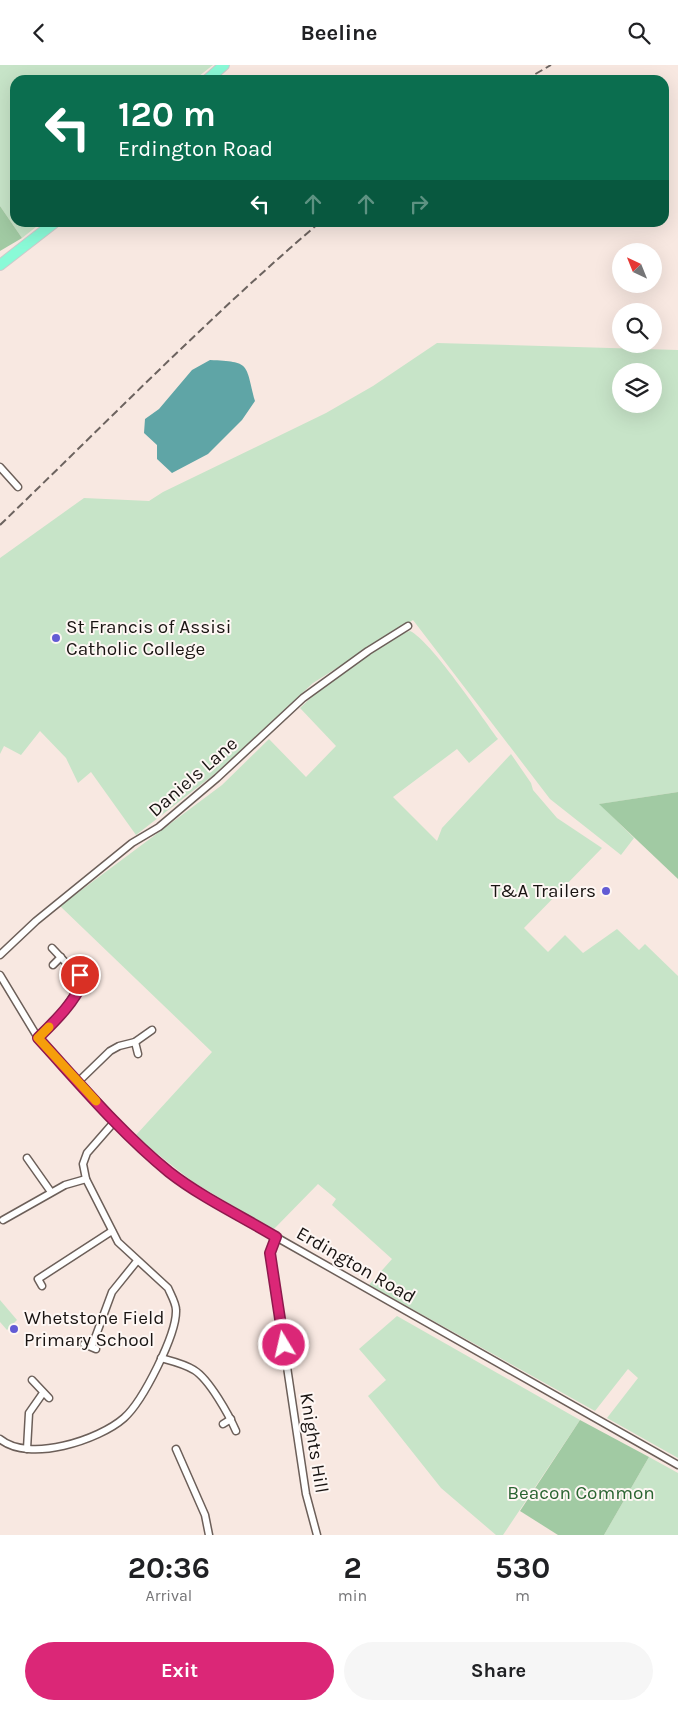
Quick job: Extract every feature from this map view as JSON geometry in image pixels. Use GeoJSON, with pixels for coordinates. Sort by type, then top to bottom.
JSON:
{"type":"FeatureCollection","features":[{"type":"Feature","properties":{"kind":"main road"},"geometry":{"type":"LineString","coordinates":[[213,75],[224,65]]}},
{"type":"Feature","properties":{"kind":"main road"},"geometry":{"type":"LineString","coordinates":[[0,265],[49,227]]}},
{"type":"Feature","properties":{"kind":"street"},"geometry":{"type":"LineString","coordinates":[[0,467],[18,487]]}},
{"type":"Feature","properties":{"kind":"street","name":"Daniels Lane"},"geometry":{"type":"LineString","coordinates":[[0,955],[36,921],[132,843],[158,827],[217,778],[303,698],[368,651],[408,626]]}},
{"type":"Feature","properties":{"kind":"street"},"geometry":{"type":"LineString","coordinates":[[38,1038],[62,1015],[83,981],[52,948]]}},
{"type":"Feature","properties":{"kind":"street"},"geometry":{"type":"LineString","coordinates":[[53,965],[61,957]]}},
{"type":"Feature","properties":{"kind":"street","name":"Erdington Road"},"geometry":{"type":"LineString","coordinates":[[0,975],[38,1038],[115,1121],[170,1172],[276,1237],[678,1465]]}},
{"type":"Feature","properties":{"kind":"street"},"geometry":{"type":"LineString","coordinates":[[78,1082],[110,1051],[119,1045],[135,1042],[152,1030]]}},
{"type":"Feature","properties":{"kind":"street"},"geometry":{"type":"LineString","coordinates":[[135,1042],[138,1054]]}},
{"type":"Feature","properties":{"kind":"street"},"geometry":{"type":"LineString","coordinates":[[0,1439],[12,1446],[27,1449],[54,1448],[82,1440],[124,1418],[145,1393],[161,1358],[177,1309],[168,1289],[118,1242],[86,1179],[83,1164],[87,1153],[115,1121]]}},
{"type":"Feature","properties":{"kind":"street"},"geometry":{"type":"LineString","coordinates":[[27,1159],[51,1192]]}},
{"type":"Feature","properties":{"kind":"street"},"geometry":{"type":"LineString","coordinates":[[8,1228],[2,1220],[65,1185],[86,1179]]}},
{"type":"Feature","properties":{"kind":"street"},"geometry":{"type":"LineString","coordinates":[[42,1286],[38,1279],[112,1231]]}},
{"type":"Feature","properties":{"kind":"street","name":"Knights Hill"},"geometry":{"type":"LineString","coordinates":[[276,1237],[270,1253],[306,1494],[317,1535]]}},
{"type":"Feature","properties":{"kind":"street"},"geometry":{"type":"LineString","coordinates":[[84,1344],[94,1348],[112,1293],[137,1261]]}},
{"type":"Feature","properties":{"kind":"street"},"geometry":{"type":"LineString","coordinates":[[161,1358],[194,1369],[201,1375],[231,1419],[236,1431]]}},
{"type":"Feature","properties":{"kind":"street"},"geometry":{"type":"LineString","coordinates":[[32,1380],[49,1398]]}},
{"type":"Feature","properties":{"kind":"street"},"geometry":{"type":"LineString","coordinates":[[27,1449],[29,1413],[43,1393]]}},
{"type":"Feature","properties":{"kind":"street"},"geometry":{"type":"LineString","coordinates":[[222,1424],[231,1419]]}},
{"type":"Feature","properties":{"kind":"street"},"geometry":{"type":"LineString","coordinates":[[176,1449],[193,1483],[210,1535]]}},
{"type":"Feature","properties":{"kind":"green space"},"geometry":{"type":"Polygon","coordinates":[[[0,65],[213,65],[200,75],[10,75],[10,221],[0,206],[0,65]]]}},
{"type":"Feature","properties":{"kind":"green space"},"geometry":{"type":"Polygon","coordinates":[[[0,206],[10,221],[10,227],[14,227],[22,238],[0,251],[0,206]]]}},
{"type":"Feature","properties":{"kind":"green space"},"geometry":{"type":"Polygon","coordinates":[[[14,227],[36,227],[22,238],[14,227]]]}},
{"type":"Feature","properties":{"kind":"green space"},"geometry":{"type":"Polygon","coordinates":[[[437,343],[612,348],[612,353],[662,353],[662,350],[678,350],[678,792],[600,804],[634,838],[621,855],[550,799],[413,620],[313,683],[216,773],[136,835],[91,772],[78,783],[66,758],[40,731],[21,755],[4,746],[0,754],[0,558],[84,498],[149,501],[163,492],[326,413],[373,386],[437,343]]]}},
{"type":"Feature","properties":{"kind":"green space"},"geometry":{"type":"Polygon","coordinates":[[[410,631],[443,664],[498,739],[469,763],[457,749],[393,797],[437,841],[442,828],[511,754],[531,783],[533,790],[557,818],[602,848],[524,928],[548,952],[565,935],[583,953],[617,929],[639,950],[645,944],[678,976],[678,1458],[607,1418],[638,1378],[628,1369],[595,1411],[369,1285],[392,1259],[332,1205],[336,1199],[318,1184],[273,1230],[193,1182],[141,1141],[136,1135],[212,1052],[60,906],[222,785],[269,739],[306,777],[336,746],[300,708],[351,663],[380,644],[410,631]]]}},
{"type":"Feature","properties":{"kind":"green space"},"geometry":{"type":"Polygon","coordinates":[[[678,792],[678,879],[599,804],[678,792]]]}},
{"type":"Feature","properties":{"kind":"green space"},"geometry":{"type":"Polygon","coordinates":[[[0,1300],[17,1320],[7,1330],[0,1322],[0,1300]]]}},
{"type":"Feature","properties":{"kind":"green space"},"geometry":{"type":"Polygon","coordinates":[[[397,1316],[580,1420],[503,1535],[496,1535],[441,1488],[368,1396],[386,1380],[359,1349],[397,1316]]]}},
{"type":"Feature","properties":{"kind":"green space","name":"Beacon Common"},"geometry":{"type":"Polygon","coordinates":[[[580,1420],[649,1457],[604,1535],[558,1535],[520,1511],[580,1420]]]}},
{"type":"Feature","properties":{"kind":"green space"},"geometry":{"type":"Polygon","coordinates":[[[649,1457],[678,1473],[678,1535],[604,1535],[649,1457]]]}},
{"type":"Feature","properties":{"kind":"water"},"geometry":{"type":"Polygon","coordinates":[[[210,360],[233,362],[244,367],[250,379],[255,401],[242,420],[208,454],[172,473],[157,459],[157,445],[144,433],[145,419],[159,409],[192,370],[210,360]]]}},
{"type":"Feature","properties":{"kind":"railway"},"geometry":{"type":"LineString","coordinates":[[534,75],[551,65]]}},
{"type":"Feature","properties":{"kind":"railway"},"geometry":{"type":"LineString","coordinates":[[0,525],[197,333],[314,227]]}},
{"type":"Feature","properties":{"kind":"slow traffic"},"geometry":{"type":"LineString","coordinates":[[49,1027],[38,1038],[96,1101]]}},
{"type":"Feature","properties":{"kind":"place","name":"St Francis of Assisi Catholic College"},"geometry":{"type":"Point","coordinates":[56,638]}},
{"type":"Feature","properties":{"kind":"place","name":"T&A Trailers"},"geometry":{"type":"Point","coordinates":[606,891]}},
{"type":"Feature","properties":{"kind":"place","name":"Whetstone Field Primary School"},"geometry":{"type":"Point","coordinates":[14,1329]}},
{"type":"Feature","properties":{"kind":"route"},"geometry":{"type":"LineString","coordinates":[[80,975],[83,981],[81,988],[62,1015],[38,1038],[132,1139],[170,1172],[276,1237],[270,1253],[284,1345]]}}]}
